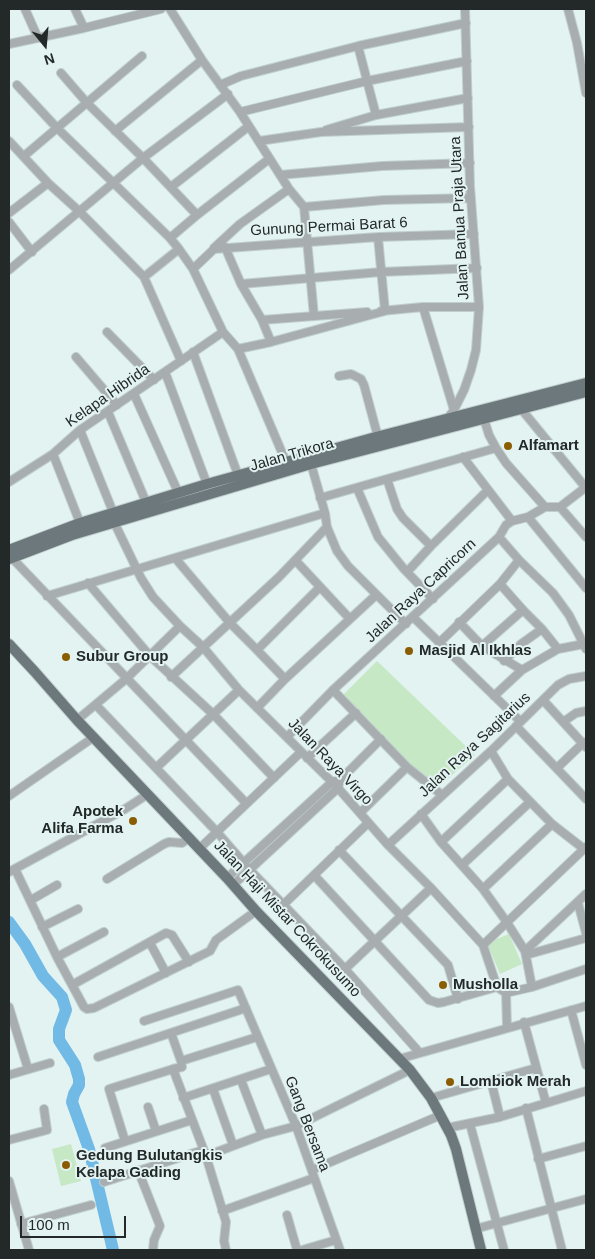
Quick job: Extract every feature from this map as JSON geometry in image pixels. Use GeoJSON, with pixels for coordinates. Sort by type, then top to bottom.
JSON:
{"type":"FeatureCollection","features":[{"type":"Feature","properties":{"kind":"main road","name":"Jalan Trikora"},"geometry":{"type":"LineString","coordinates":[[10,555],[72,535],[146,502],[178,492],[286,462],[375,441],[484,419],[526,406],[586,383]]}},
{"type":"Feature","properties":{"kind":"main road","name":"Jalan Trikora"},"geometry":{"type":"LineString","coordinates":[[10,555],[80,523],[113,517],[311,464],[375,441],[447,419],[526,406],[586,392]]}},
{"type":"Feature","properties":{"kind":"main road","name":"Jalan Haji Mistar Cokrokusumo"},"geometry":{"type":"LineString","coordinates":[[10,650],[35,672],[77,720],[200,848],[256,911],[410,1070],[441,1115],[456,1149],[481,1250]]}},
{"type":"Feature","properties":{"kind":"street"},"geometry":{"type":"LineString","coordinates":[[25,9],[38,38]]}},
{"type":"Feature","properties":{"kind":"street"},"geometry":{"type":"LineString","coordinates":[[75,9],[84,28]]}},
{"type":"Feature","properties":{"kind":"street"},"geometry":{"type":"LineString","coordinates":[[9,44],[84,28],[128,12],[161,9]]}},
{"type":"Feature","properties":{"kind":"street"},"geometry":{"type":"LineString","coordinates":[[170,9],[202,60],[228,94],[290,190],[304,206],[314,316]]}},
{"type":"Feature","properties":{"kind":"street","name":"Jalan Banua Praja Utara"},"geometry":{"type":"LineString","coordinates":[[447,419],[454,410],[471,370],[476,350],[479,307],[470,163],[465,9]]}},
{"type":"Feature","properties":{"kind":"street"},"geometry":{"type":"LineString","coordinates":[[568,9],[586,83],[586,92]]}},
{"type":"Feature","properties":{"kind":"street"},"geometry":{"type":"LineString","coordinates":[[220,85],[241,76],[358,46],[466,23]]}},
{"type":"Feature","properties":{"kind":"street"},"geometry":{"type":"LineString","coordinates":[[577,42],[586,40]]}},
{"type":"Feature","properties":{"kind":"street"},"geometry":{"type":"LineString","coordinates":[[358,46],[376,115]]}},
{"type":"Feature","properties":{"kind":"street"},"geometry":{"type":"LineString","coordinates":[[24,156],[142,56]]}},
{"type":"Feature","properties":{"kind":"street"},"geometry":{"type":"LineString","coordinates":[[114,131],[202,60]]}},
{"type":"Feature","properties":{"kind":"street"},"geometry":{"type":"LineString","coordinates":[[240,112],[367,81],[467,61]]}},
{"type":"Feature","properties":{"kind":"street"},"geometry":{"type":"LineString","coordinates":[[61,73],[87,103],[197,215]]}},
{"type":"Feature","properties":{"kind":"street"},"geometry":{"type":"LineString","coordinates":[[17,85],[57,128],[179,249],[193,269],[223,332],[238,349],[286,462]]}},
{"type":"Feature","properties":{"kind":"street"},"geometry":{"type":"LineString","coordinates":[[9,270],[114,184],[142,158],[228,94]]}},
{"type":"Feature","properties":{"kind":"street"},"geometry":{"type":"LineString","coordinates":[[322,132],[376,115],[468,98]]}},
{"type":"Feature","properties":{"kind":"street"},"geometry":{"type":"LineString","coordinates":[[171,187],[249,126]]}},
{"type":"Feature","properties":{"kind":"street"},"geometry":{"type":"LineString","coordinates":[[259,141],[322,132],[469,127]]}},
{"type":"Feature","properties":{"kind":"street"},"geometry":{"type":"LineString","coordinates":[[9,141],[48,183],[80,212],[144,277],[182,361]]}},
{"type":"Feature","properties":{"kind":"street"},"geometry":{"type":"LineString","coordinates":[[170,238],[269,159]]}},
{"type":"Feature","properties":{"kind":"street"},"geometry":{"type":"LineString","coordinates":[[280,175],[382,166],[470,163]]}},
{"type":"Feature","properties":{"kind":"street"},"geometry":{"type":"LineString","coordinates":[[9,201],[12,210],[48,183]]}},
{"type":"Feature","properties":{"kind":"street"},"geometry":{"type":"LineString","coordinates":[[193,269],[240,224],[290,190]]}},
{"type":"Feature","properties":{"kind":"street"},"geometry":{"type":"LineString","coordinates":[[304,206],[384,200],[472,198]]}},
{"type":"Feature","properties":{"kind":"street"},"geometry":{"type":"LineString","coordinates":[[9,222],[32,252]]}},
{"type":"Feature","properties":{"kind":"street","name":"Gunung Permai Barat 6"},"geometry":{"type":"LineString","coordinates":[[214,248],[378,237],[474,234]]}},
{"type":"Feature","properties":{"kind":"street"},"geometry":{"type":"LineString","coordinates":[[378,237],[385,311]]}},
{"type":"Feature","properties":{"kind":"street"},"geometry":{"type":"LineString","coordinates":[[225,248],[241,284],[262,320],[272,342]]}},
{"type":"Feature","properties":{"kind":"street"},"geometry":{"type":"LineString","coordinates":[[144,277],[179,249]]}},
{"type":"Feature","properties":{"kind":"street"},"geometry":{"type":"LineString","coordinates":[[241,284],[381,272],[477,268]]}},
{"type":"Feature","properties":{"kind":"street"},"geometry":{"type":"LineString","coordinates":[[262,320],[422,307],[479,307]]}},
{"type":"Feature","properties":{"kind":"street"},"geometry":{"type":"LineString","coordinates":[[422,307],[454,410]]}},
{"type":"Feature","properties":{"kind":"street"},"geometry":{"type":"LineString","coordinates":[[238,349],[272,342],[385,311]]}},
{"type":"Feature","properties":{"kind":"street"},"geometry":{"type":"LineString","coordinates":[[107,332],[154,380]]}},
{"type":"Feature","properties":{"kind":"street","name":"Kelapa Hibrida"},"geometry":{"type":"LineString","coordinates":[[9,482],[53,454],[80,430],[223,332]]}},
{"type":"Feature","properties":{"kind":"street"},"geometry":{"type":"LineString","coordinates":[[193,352],[238,476]]}},
{"type":"Feature","properties":{"kind":"street"},"geometry":{"type":"LineString","coordinates":[[76,357],[117,405]]}},
{"type":"Feature","properties":{"kind":"street"},"geometry":{"type":"LineString","coordinates":[[165,372],[207,484]]}},
{"type":"Feature","properties":{"kind":"street"},"geometry":{"type":"LineString","coordinates":[[339,376],[351,374],[361,379],[364,385],[375,441]]}},
{"type":"Feature","properties":{"kind":"street"},"geometry":{"type":"LineString","coordinates":[[134,394],[178,492]]}},
{"type":"Feature","properties":{"kind":"street"},"geometry":{"type":"LineString","coordinates":[[463,457],[512,521],[528,517],[545,507],[560,506],[586,488],[526,406]]}},
{"type":"Feature","properties":{"kind":"street"},"geometry":{"type":"LineString","coordinates":[[108,412],[146,502]]}},
{"type":"Feature","properties":{"kind":"street"},"geometry":{"type":"LineString","coordinates":[[484,419],[489,435],[506,463],[545,507]]}},
{"type":"Feature","properties":{"kind":"street","name":"Jalan Raya Virgo"},"geometry":{"type":"LineString","coordinates":[[80,430],[113,517],[137,569],[153,597],[202,647],[239,690],[304,755],[337,783],[368,823],[483,945],[497,987]]}},
{"type":"Feature","properties":{"kind":"street"},"geometry":{"type":"LineString","coordinates":[[320,498],[496,448]]}},
{"type":"Feature","properties":{"kind":"street"},"geometry":{"type":"LineString","coordinates":[[53,454],[80,523]]}},
{"type":"Feature","properties":{"kind":"street"},"geometry":{"type":"LineString","coordinates":[[311,464],[325,513],[327,527],[337,551],[376,595],[406,624]]}},
{"type":"Feature","properties":{"kind":"street"},"geometry":{"type":"LineString","coordinates":[[387,479],[402,518],[431,546]]}},
{"type":"Feature","properties":{"kind":"street"},"geometry":{"type":"LineString","coordinates":[[357,488],[378,537],[433,599]]}},
{"type":"Feature","properties":{"kind":"street"},"geometry":{"type":"LineString","coordinates":[[408,572],[431,546],[488,490]]}},
{"type":"Feature","properties":{"kind":"street"},"geometry":{"type":"LineString","coordinates":[[560,506],[586,537]]}},
{"type":"Feature","properties":{"kind":"street"},"geometry":{"type":"LineString","coordinates":[[47,596],[325,513]]}},
{"type":"Feature","properties":{"kind":"street"},"geometry":{"type":"LineString","coordinates":[[528,517],[586,588]]}},
{"type":"Feature","properties":{"kind":"street","name":"Jalan Raya Capricorn"},"geometry":{"type":"LineString","coordinates":[[287,737],[333,690],[499,537],[506,525],[512,521]]}},
{"type":"Feature","properties":{"kind":"street"},"geometry":{"type":"LineString","coordinates":[[171,677],[296,560],[327,527]]}},
{"type":"Feature","properties":{"kind":"street"},"geometry":{"type":"LineString","coordinates":[[494,696],[522,670],[558,649],[585,646],[569,615],[553,593],[519,560],[499,537]]}},
{"type":"Feature","properties":{"kind":"street"},"geometry":{"type":"LineString","coordinates":[[10,555],[246,803]]}},
{"type":"Feature","properties":{"kind":"street"},"geometry":{"type":"LineString","coordinates":[[176,559],[230,623],[285,679]]}},
{"type":"Feature","properties":{"kind":"street"},"geometry":{"type":"LineString","coordinates":[[296,560],[350,619]]}},
{"type":"Feature","properties":{"kind":"street"},"geometry":{"type":"LineString","coordinates":[[439,643],[500,584],[519,560]]}},
{"type":"Feature","properties":{"kind":"street"},"geometry":{"type":"LineString","coordinates":[[88,583],[150,656],[212,714],[274,778]]}},
{"type":"Feature","properties":{"kind":"street"},"geometry":{"type":"LineString","coordinates":[[500,584],[558,649]]}},
{"type":"Feature","properties":{"kind":"street"},"geometry":{"type":"LineString","coordinates":[[257,650],[320,587]]}},
{"type":"Feature","properties":{"kind":"street"},"geometry":{"type":"LineString","coordinates":[[257,708],[285,679],[376,595]]}},
{"type":"Feature","properties":{"kind":"street"},"geometry":{"type":"LineString","coordinates":[[482,646],[523,610]]}},
{"type":"Feature","properties":{"kind":"street"},"geometry":{"type":"LineString","coordinates":[[413,617],[494,696],[586,799]]}},
{"type":"Feature","properties":{"kind":"street"},"geometry":{"type":"LineString","coordinates":[[459,622],[482,646],[504,661],[522,670]]}},
{"type":"Feature","properties":{"kind":"street"},"geometry":{"type":"LineString","coordinates":[[77,720],[126,679],[180,626]]}},
{"type":"Feature","properties":{"kind":"street"},"geometry":{"type":"LineString","coordinates":[[504,661],[521,644],[542,629]]}},
{"type":"Feature","properties":{"kind":"street","name":"Jalan Raya Sagitarius"},"geometry":{"type":"LineString","coordinates":[[388,845],[563,682],[586,676]]}},
{"type":"Feature","properties":{"kind":"street"},"geometry":{"type":"LineString","coordinates":[[156,767],[239,690]]}},
{"type":"Feature","properties":{"kind":"street"},"geometry":{"type":"LineString","coordinates":[[333,690],[407,767],[442,795]]}},
{"type":"Feature","properties":{"kind":"street"},"geometry":{"type":"LineString","coordinates":[[543,700],[585,744],[557,768]]}},
{"type":"Feature","properties":{"kind":"street"},"geometry":{"type":"LineString","coordinates":[[96,704],[217,832],[247,867],[345,969],[419,1052]]}},
{"type":"Feature","properties":{"kind":"street"},"geometry":{"type":"LineString","coordinates":[[563,722],[576,713],[586,711]]}},
{"type":"Feature","properties":{"kind":"street"},"geometry":{"type":"LineString","coordinates":[[200,848],[274,778],[356,712]]}},
{"type":"Feature","properties":{"kind":"street"},"geometry":{"type":"LineString","coordinates":[[9,796],[94,737]]}},
{"type":"Feature","properties":{"kind":"street"},"geometry":{"type":"LineString","coordinates":[[230,881],[381,740]]}},
{"type":"Feature","properties":{"kind":"street"},"geometry":{"type":"LineString","coordinates":[[483,945],[506,921],[585,848],[552,824],[530,802],[508,779],[491,751]]}},
{"type":"Feature","properties":{"kind":"street"},"geometry":{"type":"LineString","coordinates":[[360,813],[407,767]]}},
{"type":"Feature","properties":{"kind":"street"},"geometry":{"type":"LineString","coordinates":[[441,842],[508,779]]}},
{"type":"Feature","properties":{"kind":"street"},"geometry":{"type":"LineString","coordinates":[[148,794],[125,810],[12,871],[31,900],[42,927],[84,1007],[87,1010],[94,1008],[210,951],[216,940],[256,911]]}},
{"type":"Feature","properties":{"kind":"street"},"geometry":{"type":"LineString","coordinates":[[462,865],[530,802]]}},
{"type":"Feature","properties":{"kind":"street"},"geometry":{"type":"LineString","coordinates":[[421,814],[441,842],[483,889],[506,921],[525,953],[532,987]]}},
{"type":"Feature","properties":{"kind":"street"},"geometry":{"type":"LineString","coordinates":[[283,905],[368,823]]}},
{"type":"Feature","properties":{"kind":"street"},"geometry":{"type":"LineString","coordinates":[[483,889],[552,824]]}},
{"type":"Feature","properties":{"kind":"street"},"geometry":{"type":"LineString","coordinates":[[106,879],[164,844],[169,842],[182,843],[189,838]]}},
{"type":"Feature","properties":{"kind":"street"},"geometry":{"type":"LineString","coordinates":[[339,850],[448,965],[458,999]]}},
{"type":"Feature","properties":{"kind":"street"},"geometry":{"type":"LineString","coordinates":[[314,875],[429,1000],[444,1002],[497,987],[506,993],[586,970]]}},
{"type":"Feature","properties":{"kind":"street"},"geometry":{"type":"LineString","coordinates":[[31,900],[57,885]]}},
{"type":"Feature","properties":{"kind":"street"},"geometry":{"type":"LineString","coordinates":[[345,969],[431,888]]}},
{"type":"Feature","properties":{"kind":"street"},"geometry":{"type":"LineString","coordinates":[[525,953],[586,894]]}},
{"type":"Feature","properties":{"kind":"street"},"geometry":{"type":"LineString","coordinates":[[578,903],[586,933]]}},
{"type":"Feature","properties":{"kind":"street"},"geometry":{"type":"LineString","coordinates":[[42,927],[78,909]]}},
{"type":"Feature","properties":{"kind":"street"},"geometry":{"type":"LineString","coordinates":[[57,957],[104,932]]}},
{"type":"Feature","properties":{"kind":"street"},"geometry":{"type":"LineString","coordinates":[[72,985],[166,933],[172,935],[189,962]]}},
{"type":"Feature","properties":{"kind":"street"},"geometry":{"type":"LineString","coordinates":[[525,953],[586,938]]}},
{"type":"Feature","properties":{"kind":"street"},"geometry":{"type":"LineString","coordinates":[[150,943],[166,973]]}},
{"type":"Feature","properties":{"kind":"street","name":"Gang Bersama"},"geometry":{"type":"LineString","coordinates":[[144,1021],[238,990],[296,1126],[340,1250]]}},
{"type":"Feature","properties":{"kind":"street"},"geometry":{"type":"LineString","coordinates":[[506,993],[507,1027]]}},
{"type":"Feature","properties":{"kind":"street"},"geometry":{"type":"LineString","coordinates":[[399,1059],[524,1022],[586,1006]]}},
{"type":"Feature","properties":{"kind":"street"},"geometry":{"type":"LineString","coordinates":[[9,1007],[28,1069]]}},
{"type":"Feature","properties":{"kind":"street"},"geometry":{"type":"LineString","coordinates":[[98,1057],[246,1008]]}},
{"type":"Feature","properties":{"kind":"street"},"geometry":{"type":"LineString","coordinates":[[571,1010],[586,1065]]}},
{"type":"Feature","properties":{"kind":"street"},"geometry":{"type":"LineString","coordinates":[[524,1022],[546,1103]]}},
{"type":"Feature","properties":{"kind":"street"},"geometry":{"type":"LineString","coordinates":[[125,1141],[109,1089],[182,1067],[170,1033]]}},
{"type":"Feature","properties":{"kind":"street"},"geometry":{"type":"LineString","coordinates":[[181,1061],[257,1037]]}},
{"type":"Feature","properties":{"kind":"street"},"geometry":{"type":"LineString","coordinates":[[9,1075],[50,1063]]}},
{"type":"Feature","properties":{"kind":"street"},"geometry":{"type":"LineString","coordinates":[[431,1098],[536,1068]]}},
{"type":"Feature","properties":{"kind":"street"},"geometry":{"type":"LineString","coordinates":[[173,1069],[205,1153],[227,1226],[224,1241],[226,1250]]}},
{"type":"Feature","properties":{"kind":"street"},"geometry":{"type":"LineString","coordinates":[[183,1098],[271,1069]]}},
{"type":"Feature","properties":{"kind":"street"},"geometry":{"type":"LineString","coordinates":[[104,1182],[138,1170],[234,1145],[296,1126],[410,1070]]}},
{"type":"Feature","properties":{"kind":"street"},"geometry":{"type":"LineString","coordinates":[[241,1080],[262,1135]]}},
{"type":"Feature","properties":{"kind":"street"},"geometry":{"type":"LineString","coordinates":[[491,1081],[500,1116]]}},
{"type":"Feature","properties":{"kind":"street"},"geometry":{"type":"LineString","coordinates":[[213,1089],[234,1145]]}},
{"type":"Feature","properties":{"kind":"street"},"geometry":{"type":"LineString","coordinates":[[447,1128],[470,1124],[586,1091]]}},
{"type":"Feature","properties":{"kind":"street"},"geometry":{"type":"LineString","coordinates":[[148,1107],[156,1132]]}},
{"type":"Feature","properties":{"kind":"street"},"geometry":{"type":"LineString","coordinates":[[526,1108],[562,1250]]}},
{"type":"Feature","properties":{"kind":"street"},"geometry":{"type":"LineString","coordinates":[[9,1140],[47,1130],[44,1109]]}},
{"type":"Feature","properties":{"kind":"street"},"geometry":{"type":"LineString","coordinates":[[222,1212],[313,1174],[441,1115]]}},
{"type":"Feature","properties":{"kind":"street"},"geometry":{"type":"LineString","coordinates":[[105,1148],[192,1120]]}},
{"type":"Feature","properties":{"kind":"street"},"geometry":{"type":"LineString","coordinates":[[470,1124],[504,1250]]}},
{"type":"Feature","properties":{"kind":"street"},"geometry":{"type":"LineString","coordinates":[[538,1158],[586,1146]]}},
{"type":"Feature","properties":{"kind":"street"},"geometry":{"type":"LineString","coordinates":[[138,1170],[160,1226],[154,1240],[153,1250]]}},
{"type":"Feature","properties":{"kind":"street"},"geometry":{"type":"LineString","coordinates":[[9,1181],[29,1250]]}},
{"type":"Feature","properties":{"kind":"street"},"geometry":{"type":"LineString","coordinates":[[475,1229],[586,1199]]}},
{"type":"Feature","properties":{"kind":"street"},"geometry":{"type":"LineString","coordinates":[[21,1224],[91,1206]]}},
{"type":"Feature","properties":{"kind":"street"},"geometry":{"type":"LineString","coordinates":[[287,1215],[296,1250]]}},
{"type":"Feature","properties":{"kind":"street"},"geometry":{"type":"LineString","coordinates":[[302,1250],[336,1240]]}},
{"type":"Feature","properties":{"kind":"green space"},"geometry":{"type":"Polygon","coordinates":[[[377,661],[475,755],[435,790],[343,695],[377,661]]]}},
{"type":"Feature","properties":{"kind":"green space"},"geometry":{"type":"Polygon","coordinates":[[[509,934],[522,964],[500,974],[487,943],[509,934]]]}},
{"type":"Feature","properties":{"kind":"green space","name":"Gedung Bulutangkis Kelapa Gading"},"geometry":{"type":"Polygon","coordinates":[[[71,1144],[81,1181],[61,1186],[52,1149],[71,1144]]]}},
{"type":"Feature","properties":{"kind":"waterway"},"geometry":{"type":"LineString","coordinates":[[9,922],[25,944],[43,976],[62,997],[66,1010],[59,1029],[59,1040],[75,1065],[79,1079],[79,1085],[72,1102],[89,1149],[113,1250]]}},
{"type":"Feature","properties":{"kind":"place","name":"Alfamart"},"geometry":{"type":"Point","coordinates":[508,446]}},
{"type":"Feature","properties":{"kind":"place","name":"Masjid Al Ikhlas"},"geometry":{"type":"Point","coordinates":[409,651]}},
{"type":"Feature","properties":{"kind":"place","name":"Subur Group"},"geometry":{"type":"Point","coordinates":[66,657]}},
{"type":"Feature","properties":{"kind":"place","name":"Apotek Alifa Farma"},"geometry":{"type":"Point","coordinates":[133,821]}},
{"type":"Feature","properties":{"kind":"place","name":"Musholla"},"geometry":{"type":"Point","coordinates":[443,985]}},
{"type":"Feature","properties":{"kind":"place","name":"Lombiok Merah"},"geometry":{"type":"Point","coordinates":[450,1082]}},
{"type":"Feature","properties":{"kind":"place","name":"Gedung Bulutangkis Kelapa Gading"},"geometry":{"type":"Point","coordinates":[66,1165]}}]}
